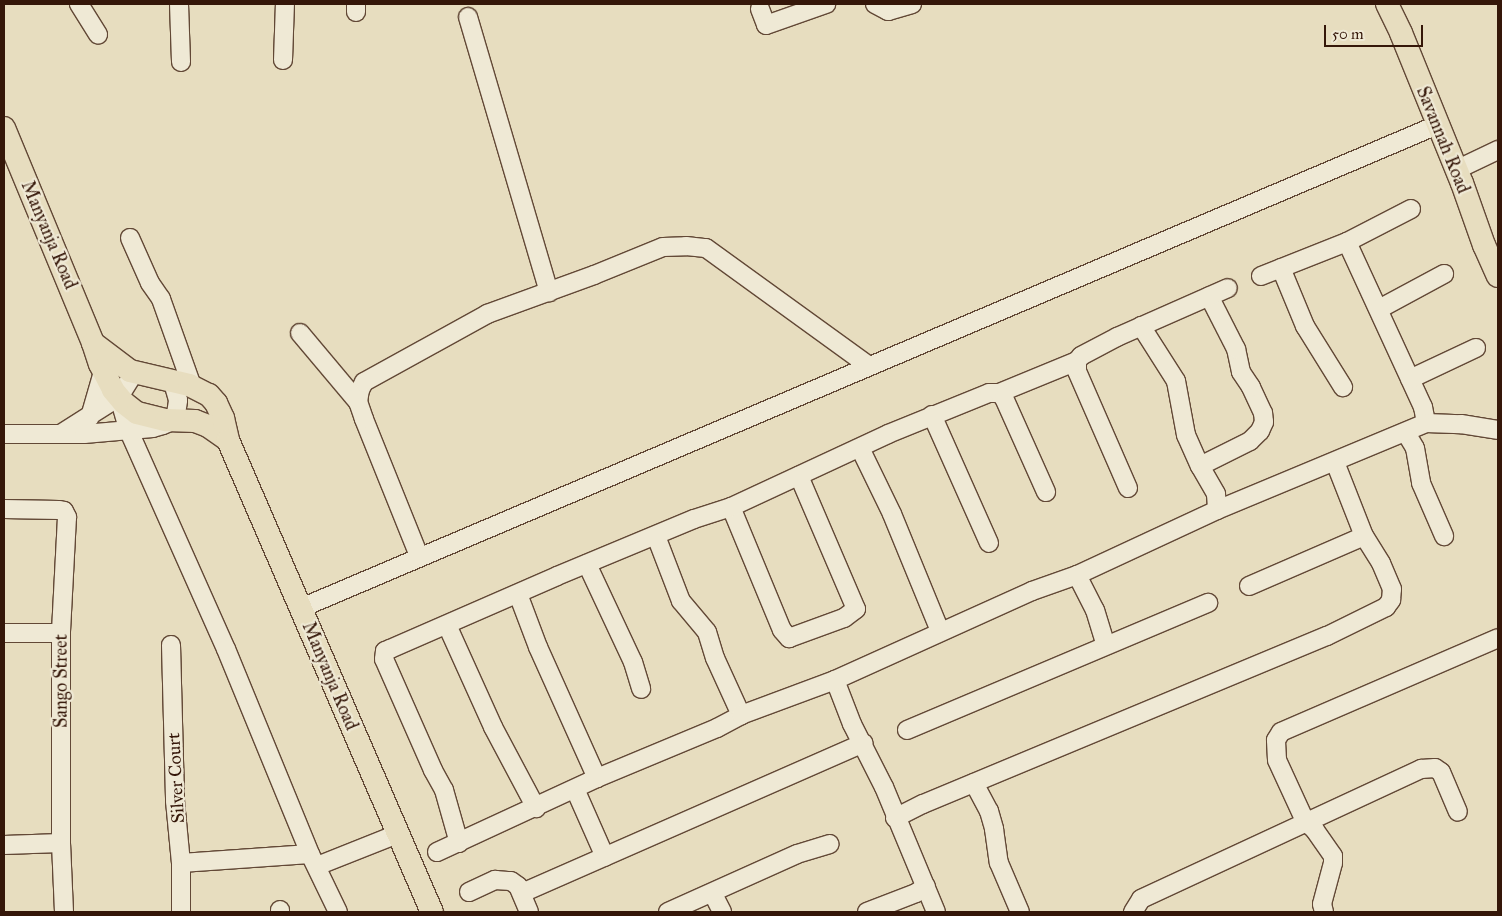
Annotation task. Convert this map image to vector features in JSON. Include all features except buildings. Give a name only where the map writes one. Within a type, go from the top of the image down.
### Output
[{"type":"main road","name":"Savannah Road","points":[[1387,4],[1401,33],[1498,276]]},
{"type":"main road","name":"Manyanja Road","points":[[4,128],[93,343],[103,372],[119,397],[130,408],[144,415],[203,423],[228,440]]},
{"type":"main road","name":"Manyanja Road","points":[[93,343],[121,366],[134,373],[182,384],[209,395],[216,403],[223,418],[228,440],[432,912]]},
{"type":"street","points":[[79,4],[98,35]]},
{"type":"street","points":[[179,4],[181,62]]},
{"type":"street","points":[[283,60],[285,4]]},
{"type":"street","points":[[760,9],[766,25],[826,4]]},
{"type":"street","points":[[875,4],[888,11],[912,4]]},
{"type":"street","points":[[468,16],[549,292]]},
{"type":"street","points":[[301,608],[419,556],[1437,125]]},
{"type":"street","points":[[1456,170],[1498,150]]},
{"type":"street","points":[[1262,276],[1347,242],[1411,209]]},
{"type":"street","points":[[4,434],[111,432],[153,428],[175,420],[182,384],[161,299],[150,283],[130,238]]},
{"type":"street","points":[[1347,242],[1423,407],[1426,423]]},
{"type":"street","points":[[358,402],[360,390],[364,382],[487,314],[663,247],[686,246],[706,248],[868,366]]},
{"type":"street","points":[[1281,268],[1305,326],[1343,387]]},
{"type":"street","points":[[1378,309],[1444,274]]},
{"type":"street","points":[[459,843],[444,790],[433,770],[384,659],[386,651],[694,519],[731,507],[932,415],[984,394],[1000,393],[1077,361],[1081,356],[1141,326],[1228,288]]},
{"type":"street","points":[[1200,466],[1250,441],[1260,431],[1264,422],[1263,413],[1251,387],[1241,372],[1236,349],[1209,296]]},
{"type":"street","points":[[1141,326],[1176,381],[1186,435],[1200,466],[1216,494],[1217,510]]},
{"type":"street","points":[[300,333],[358,402],[419,556]]},
{"type":"street","points":[[1410,379],[1476,348]]},
{"type":"street","points":[[1077,361],[1077,371],[1128,488]]},
{"type":"street","points":[[90,417],[103,372]]},
{"type":"street","points":[[62,433],[119,397],[134,373]]},
{"type":"street","points":[[1000,393],[1006,401],[1046,492]]},
{"type":"street","points":[[119,397],[128,429],[236,672],[314,860],[338,912]]},
{"type":"street","points":[[932,415],[989,543]]},
{"type":"street","points":[[437,852],[536,808],[597,778],[717,728],[741,715],[835,680],[1032,591],[1077,575],[1217,510],[1336,462],[1365,448],[1406,433],[1426,423],[1462,424],[1498,430]]},
{"type":"street","points":[[1406,433],[1415,448],[1421,483],[1444,536]]},
{"type":"street","points":[[860,448],[892,514],[940,631]]},
{"type":"street","points":[[895,818],[974,783],[1327,636],[1380,610],[1390,600],[1392,589],[1381,563],[1364,536],[1336,462]]},
{"type":"street","points":[[731,507],[782,630],[790,638],[844,618],[856,609],[799,476]]},
{"type":"street","name":"Sango Street","points":[[4,509],[59,510],[66,514],[61,633],[61,843],[64,912]]},
{"type":"street","points":[[656,536],[681,601],[707,632],[715,658],[741,715]]},
{"type":"street","points":[[1249,586],[1364,536]]},
{"type":"street","points":[[588,564],[633,662],[641,689]]},
{"type":"street","points":[[1077,575],[1095,610],[1106,645]]},
{"type":"street","points":[[518,594],[538,647],[597,778]]},
{"type":"street","points":[[907,730],[1208,603]]},
{"type":"street","points":[[447,625],[494,727],[536,808]]},
{"type":"street","points":[[4,633],[61,633]]},
{"type":"street","points":[[1324,912],[1322,904],[1333,863],[1333,856],[1315,830],[1306,821],[1277,760],[1276,740],[1281,732],[1498,638]]},
{"type":"street","name":"Silver Court","points":[[171,644],[175,801],[181,863],[181,912]]},
{"type":"street","points":[[835,680],[852,724],[884,787],[895,818],[936,912]]},
{"type":"street","points":[[522,894],[863,743]]},
{"type":"street","points":[[1133,912],[1141,899],[1306,821],[1422,769],[1429,768],[1441,772],[1458,812]]},
{"type":"street","points":[[974,783],[989,811],[994,829],[999,863],[1020,912]]},
{"type":"street","points":[[575,789],[606,857]]},
{"type":"street","points":[[181,863],[314,860],[398,834]]},
{"type":"street","points":[[4,845],[61,843]]},
{"type":"street","points":[[668,912],[713,894],[797,854],[830,844]]},
{"type":"street","points":[[468,892],[495,880],[504,879],[518,886],[529,912]]},
{"type":"street","points":[[867,912],[916,893],[926,886]]},
{"type":"street","points":[[713,894],[722,912]]}]
